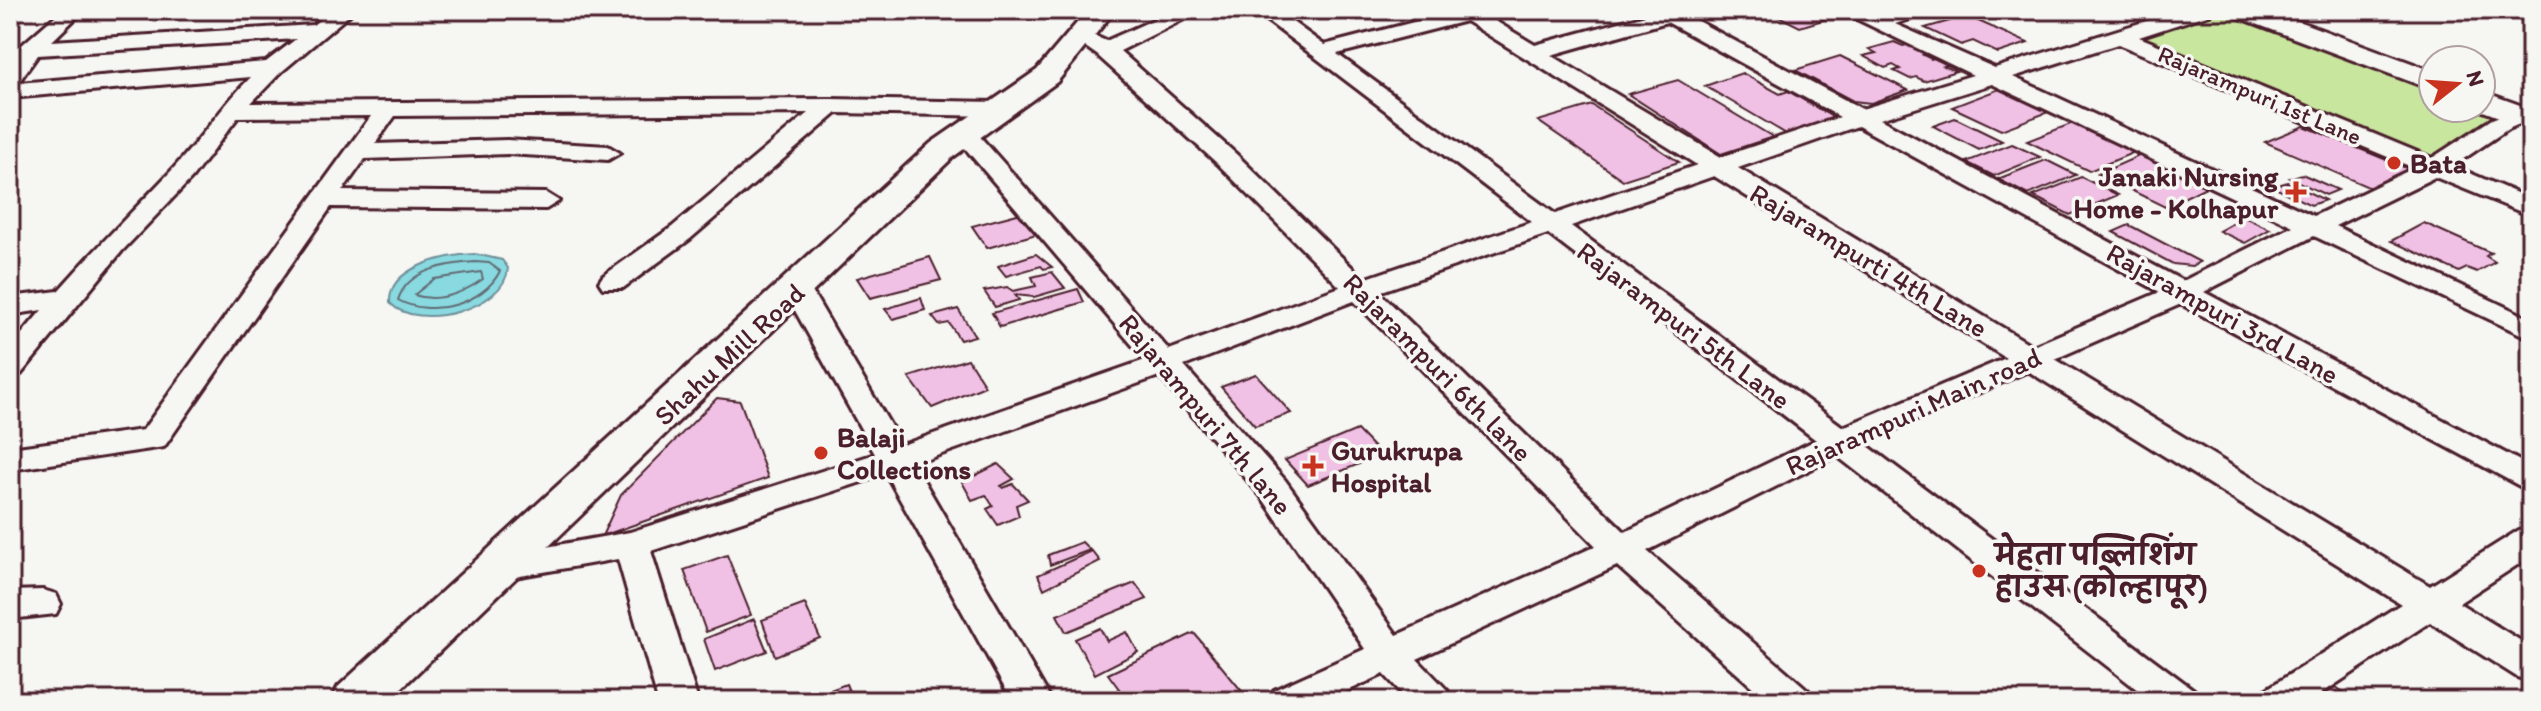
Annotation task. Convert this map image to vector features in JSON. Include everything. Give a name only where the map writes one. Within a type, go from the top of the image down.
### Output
[{"type":"main road","points":[[2244,10],[2417,72]]},
{"type":"main road","points":[[2259,10],[2417,72]]},
{"type":"main road","name":"Shahu Mill Road","points":[[356,701],[942,150],[967,136],[997,109],[1047,76],[1096,32]]},
{"type":"main road","points":[[2497,100],[2528,114]]},
{"type":"main road","points":[[2497,105],[2528,114]]},
{"type":"street","points":[[10,79],[31,49],[74,10]]},
{"type":"street","points":[[10,367],[112,245],[183,173],[231,110],[272,68],[345,10]]},
{"type":"street","points":[[1096,32],[1192,10]]},
{"type":"street","name":"Rajarampuri 5th Lane","points":[[1263,10],[1552,224],[2180,701]]},
{"type":"street","points":[[1388,10],[1414,29]]},
{"type":"street","points":[[1848,10],[2531,330]]},
{"type":"street","points":[[1875,23],[1919,10]]},
{"type":"street","points":[[503,566],[631,544],[893,460],[1166,363],[1265,322],[1859,118],[2203,10]]},
{"type":"street","points":[[1321,52],[1477,12]]},
{"type":"street","name":"Rajarampurti 4th Lane","points":[[1477,12],[1532,53],[2531,666]]},
{"type":"street","points":[[1532,53],[1672,12]]},
{"type":"street","name":"Rajarampuri 3rd Lane","points":[[1672,12],[1859,118],[2531,481]]},
{"type":"street","points":[[31,49],[316,31]]},
{"type":"street","name":"Rajarampuri 6th lane","points":[[1096,32],[1621,549],[1794,701]]},
{"type":"street","name":"Rajarampuri 1st Lane","points":[[2121,37],[2531,208]]},
{"type":"street","points":[[10,91],[272,68]]},
{"type":"street","points":[[231,110],[831,106],[997,109]]},
{"type":"street","points":[[613,282],[681,233],[831,106]]},
{"type":"street","points":[[10,459],[153,439],[387,110]]},
{"type":"street","name":"Rajarampuri Main road","points":[[1288,701],[1391,656],[1475,613],[1621,549],[1838,442],[2184,292],[2212,275],[2434,168],[2500,124],[2528,114]]},
{"type":"street","name":"Rajarampuri 7th lane","points":[[967,136],[1273,488],[1391,656],[1433,701]]},
{"type":"street","points":[[357,152],[507,147],[608,153]]},
{"type":"street","points":[[324,199],[546,201]]},
{"type":"street","points":[[797,289],[1032,701]]},
{"type":"street","points":[[10,306],[69,298]]},
{"type":"street","points":[[2279,701],[2434,605],[2531,539]]},
{"type":"street","points":[[631,544],[678,701]]},
{"type":"green space","points":[[2222,10],[2240,10],[2417,77],[2417,124],[2490,124],[2427,159],[2136,38]]},
{"type":"water","points":[[475,254],[502,260],[508,268],[503,282],[493,295],[477,305],[458,312],[420,316],[403,312],[390,303],[398,280],[421,265]]},
{"type":"building","points":[[1798,10],[1829,10],[1839,15],[1800,27],[1778,16]]},
{"type":"building","points":[[1967,16],[2028,43],[1998,53],[1973,41],[1961,45],[1925,28]]},
{"type":"building","points":[[1894,42],[1903,46],[1910,44],[1929,53],[1923,55],[1931,59],[1937,57],[1951,64],[1944,66],[1956,71],[1924,81],[1916,77],[1910,79],[1894,71],[1900,69],[1893,65],[1885,68],[1863,56],[1876,53],[1869,49]]},
{"type":"building","points":[[1840,56],[1908,90],[1871,103],[1853,101],[1795,70]]},
{"type":"building","points":[[1742,73],[1780,94],[1788,91],[1834,118],[1788,135],[1705,86]]},
{"type":"building","points":[[1678,80],[1773,137],[1721,154],[1628,94]]},
{"type":"building","points":[[2002,88],[2051,111],[2001,130],[1952,107]]},
{"type":"building","points":[[1592,105],[1679,162],[1623,180],[1538,121]]},
{"type":"building","points":[[1955,118],[2002,141],[1979,150],[1933,126]]},
{"type":"building","points":[[2073,123],[2135,152],[2089,171],[2027,141]]},
{"type":"building","points":[[2304,126],[2416,172],[2375,190],[2265,142]]},
{"type":"building","points":[[2012,144],[2040,157],[1994,176],[1966,162]]},
{"type":"building","points":[[2141,155],[2208,186],[2165,207],[2098,174]]},
{"type":"building","points":[[2046,160],[2076,175],[2028,195],[1998,179]]},
{"type":"building","points":[[2302,174],[2338,190],[2326,195],[2290,178]]},
{"type":"building","points":[[2081,177],[2118,195],[2070,215],[2033,196]]},
{"type":"building","points":[[2287,182],[2325,200],[2311,205],[2273,187]]},
{"type":"building","points":[[1025,212],[1040,233],[987,248],[972,226]]},
{"type":"building","points":[[2244,217],[2270,229],[2245,243],[2219,231]]},
{"type":"building","points":[[2424,223],[2491,253],[2486,256],[2495,262],[2477,272],[2467,268],[2459,272],[2391,241]]},
{"type":"building","points":[[2129,225],[2200,262],[2192,266],[2173,264],[2113,232]]},
{"type":"building","points":[[1036,254],[1052,267],[1044,269],[1041,266],[1006,276],[998,266]]},
{"type":"building","points":[[930,257],[941,280],[870,298],[857,278]]},
{"type":"building","points":[[1052,272],[1065,288],[1034,297],[1015,295],[1019,300],[995,307],[984,291],[1007,287],[1013,291],[1036,286],[1032,277]]},
{"type":"building","points":[[1078,289],[1084,302],[1000,327],[992,313]]},
{"type":"building","points":[[921,298],[925,310],[893,319],[885,309]]},
{"type":"building","points":[[958,309],[975,336],[960,340],[949,323],[939,325],[932,316]]},
{"type":"building","points":[[968,359],[985,386],[932,408],[909,377]]},
{"type":"building","points":[[1256,374],[1291,413],[1255,426],[1221,387]]},
{"type":"building","points":[[717,398],[740,401],[768,478],[602,536],[621,495]]},
{"type":"building","points":[[1357,430],[1381,455],[1308,485],[1285,460]]},
{"type":"building","points":[[998,464],[1014,479],[1001,486],[1013,484],[1028,500],[1016,505],[1019,516],[998,525],[987,509],[993,506],[986,495],[972,500],[962,482]]},
{"type":"building","points":[[1082,542],[1090,550],[1050,565],[1048,555]]},
{"type":"building","points":[[1092,551],[1100,561],[1044,589],[1038,575]]},
{"type":"building","points":[[727,555],[751,615],[706,632],[684,570]]},
{"type":"building","points":[[1135,583],[1147,599],[1066,632],[1057,615]]},
{"type":"building","points":[[805,604],[820,638],[775,656],[762,620]]},
{"type":"building","points":[[754,619],[767,651],[715,671],[704,639]]},
{"type":"building","points":[[1100,628],[1107,641],[1127,632],[1138,652],[1095,674],[1075,639]]},
{"type":"building","points":[[1194,633],[1250,701],[1128,701],[1108,674]]},
{"type":"building","points":[[846,684],[853,701],[802,701]]},
{"type":"building","points":[[2336,687],[2356,701],[2313,701]]},
{"type":"place","name":"Bata","points":[[2394,163]]},
{"type":"place","name":"Janaki Nursing Home - Kolhapur","points":[[2296,192]]},
{"type":"place","name":"Balaji Collections","points":[[821,453]]},
{"type":"place","name":"Gurukrupa Hospital","points":[[1313,466]]},
{"type":"place","name":"मेहता पब्लिशिंग हाउस (कोल्हापूर)","points":[[1979,571]]}]
